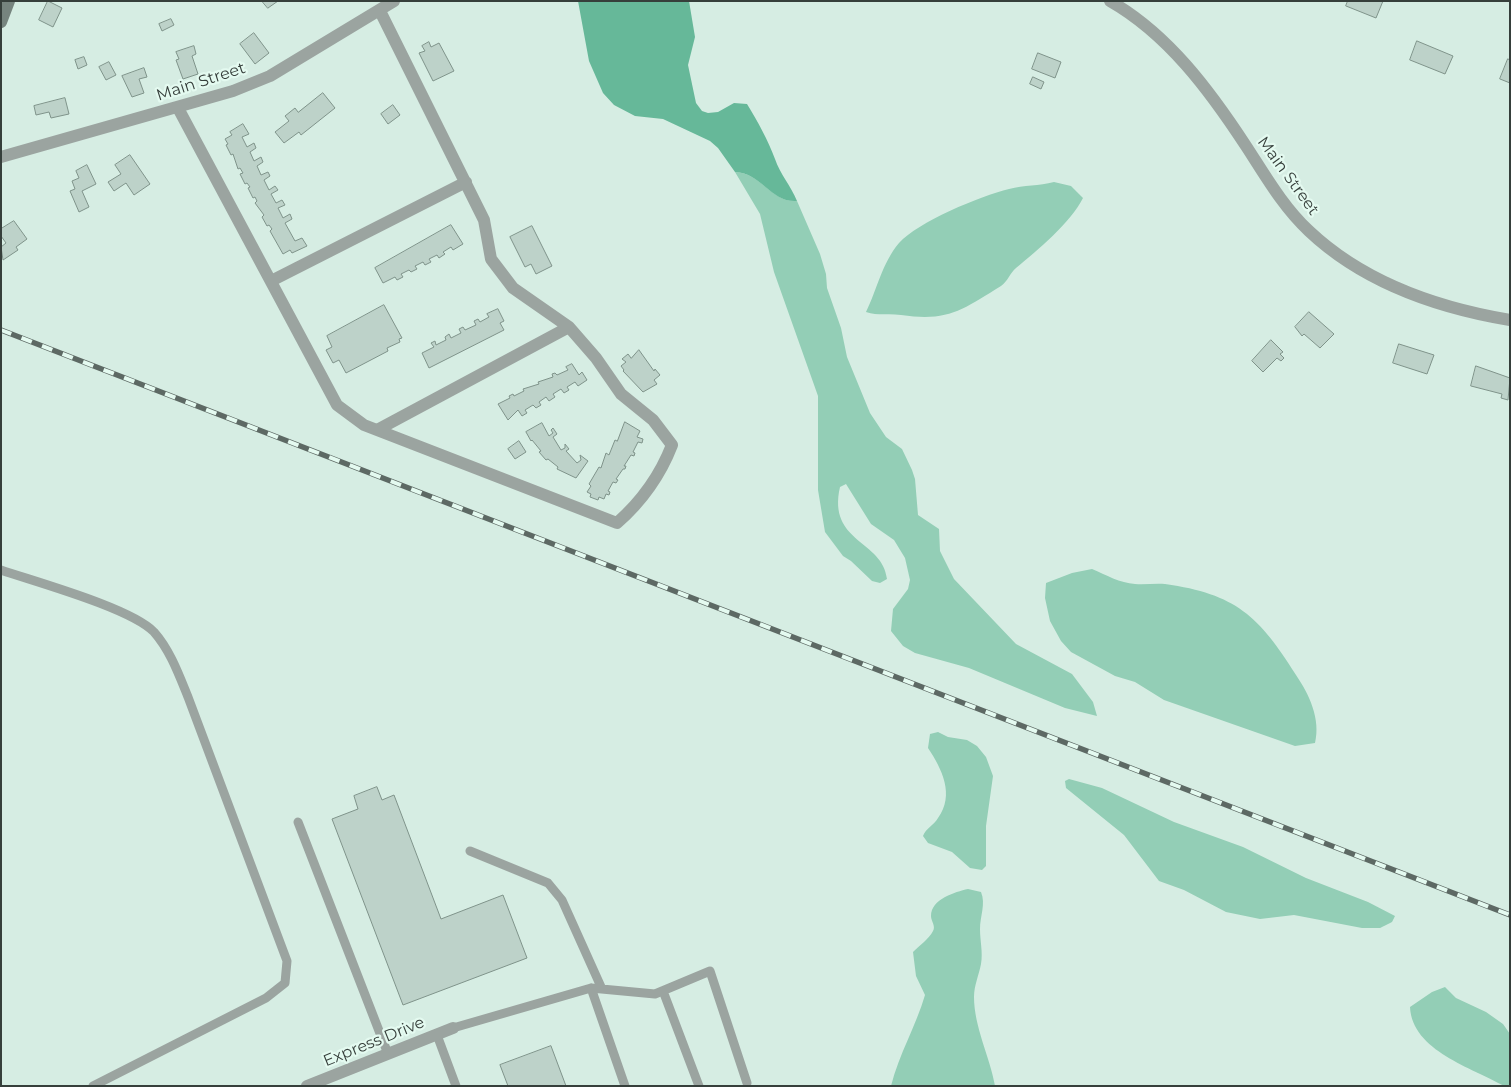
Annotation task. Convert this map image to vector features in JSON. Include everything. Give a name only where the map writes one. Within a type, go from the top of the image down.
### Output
[{"type":"main road","points":[[1,22],[9,1]]},
{"type":"street","name":"Main Street","points":[[1,157],[233,91],[270,76],[394,1]]},
{"type":"street","name":"Main Street","points":[[1110,1],[1164,42],[1196,76],[1229,120],[1268,181],[1308,231],[1328,247],[1362,270],[1428,302],[1510,320]]},
{"type":"street","points":[[178,108],[337,405],[364,425],[617,523],[638,504],[665,464],[672,445],[653,420],[620,394],[596,358],[569,327],[513,288],[491,259],[484,220],[380,11]]},
{"type":"street","points":[[271,281],[466,182]]},
{"type":"street","points":[[377,430],[569,327]]},
{"type":"street","name":"Express Drive","points":[[307,1086],[453,1028]]},
{"type":"lane","points":[[1,570],[123,613],[153,632],[172,659],[188,697],[288,961],[285,983],[266,998],[93,1086]]},
{"type":"lane","points":[[298,822],[388,1054]]},
{"type":"lane","points":[[470,851],[548,884],[562,900],[602,989]]},
{"type":"lane","points":[[453,1028],[591,988],[656,994],[710,971],[747,1083]]},
{"type":"lane","points":[[591,988],[625,1086]]},
{"type":"lane","points":[[663,991],[699,1086]]},
{"type":"lane","points":[[437,1034],[456,1086]]},
{"type":"shaded area","points":[[578,1],[689,1],[695,37],[688,65],[696,103],[702,111],[708,113],[718,112],[734,103],[747,104],[797,201],[780,197],[752,177],[735,172],[718,148],[710,141],[663,119],[635,116],[614,105],[603,93],[589,61]]},
{"type":"shaded area","points":[[735,172],[753,177],[781,197],[797,201],[820,254],[826,274],[827,288],[841,328],[847,357],[870,413],[886,437],[902,449],[915,479],[918,515],[939,529],[940,551],[954,579],[1016,644],[1072,674],[1093,702],[1097,716],[1065,708],[969,668],[915,653],[903,646],[891,631],[893,609],[908,589],[910,580],[905,558],[894,540],[871,524],[846,484],[840,487],[838,505],[841,520],[848,530],[876,556],[883,566],[887,579],[880,583],[872,581],[843,556],[825,532],[818,490],[818,396],[774,272],[760,214]]},
{"type":"shaded area","points":[[1054,182],[1071,186],[1083,198],[1062,226],[1014,270],[1001,286],[965,308],[943,315],[917,317],[866,312],[888,259],[899,243],[908,235],[950,211],[982,197],[1015,188]]},
{"type":"shaded area","points":[[1092,569],[1129,583],[1165,584],[1189,588],[1210,594],[1243,611],[1270,637],[1301,682],[1313,707],[1316,725],[1315,743],[1295,746],[1164,700],[1135,682],[1115,676],[1071,652],[1061,641],[1050,621],[1045,598],[1046,583],[1072,573]]},
{"type":"shaded area","points":[[938,732],[948,737],[967,740],[977,746],[986,757],[993,776],[986,826],[986,866],[982,870],[970,868],[952,852],[928,843],[923,836],[938,818],[946,800],[945,782],[942,773],[928,748],[930,734]]},
{"type":"shaded area","points":[[1069,779],[1102,788],[1174,822],[1243,847],[1306,878],[1368,902],[1395,916],[1392,922],[1380,928],[1362,928],[1294,915],[1260,919],[1226,912],[1184,890],[1159,881],[1124,835],[1066,788],[1065,781]]},
{"type":"shaded area","points":[[968,889],[981,892],[982,897],[983,906],[980,929],[982,960],[974,997],[979,1031],[995,1086],[891,1086],[925,995],[916,976],[913,952],[933,931],[934,927],[931,916],[935,905],[945,897]]},
{"type":"shaded area","points":[[1445,987],[1456,998],[1486,1012],[1503,1024],[1510,1034],[1510,1086],[1504,1086],[1461,1065],[1432,1047],[1421,1035],[1413,1022],[1410,1007],[1432,992]]},
{"type":"building","points":[[48,1],[62,8],[53,27],[39,20]]},
{"type":"building","points":[[262,1],[278,1],[268,8]]},
{"type":"building","points":[[1348,1],[1383,1],[1376,18],[1346,6]]},
{"type":"building","points":[[171,19],[174,25],[162,31],[159,24]]},
{"type":"building","points":[[254,33],[269,53],[255,64],[240,44]]},
{"type":"building","points":[[1417,41],[1453,56],[1445,74],[1410,60]]},
{"type":"building","points":[[429,42],[431,47],[439,43],[454,71],[433,81],[419,53],[425,51],[422,46]]},
{"type":"building","points":[[194,46],[196,54],[192,56],[198,74],[183,79],[176,60],[179,59],[176,52]]},
{"type":"building","points":[[1038,53],[1061,62],[1055,78],[1032,69]]},
{"type":"building","points":[[84,57],[87,65],[78,69],[75,60]]},
{"type":"building","points":[[1508,59],[1510,60],[1510,83],[1500,79]]},
{"type":"building","points":[[109,62],[116,75],[106,80],[99,67]]},
{"type":"building","points":[[144,68],[147,77],[139,79],[144,93],[132,97],[122,76]]},
{"type":"building","points":[[1033,77],[1044,82],[1041,89],[1030,84]]},
{"type":"building","points":[[323,93],[335,108],[301,135],[299,132],[284,143],[275,132],[289,121],[285,116],[295,108],[298,112]]},
{"type":"building","points":[[65,98],[69,114],[51,118],[49,112],[36,115],[34,106]]},
{"type":"building","points":[[393,105],[400,115],[388,124],[381,114]]},
{"type":"building","points":[[243,124],[249,134],[242,137],[247,147],[254,143],[256,148],[250,152],[254,161],[261,157],[263,162],[257,166],[261,175],[268,172],[270,176],[264,180],[269,190],[275,186],[278,190],[271,194],[276,203],[282,200],[285,205],[278,208],[283,218],[290,214],[292,219],[285,223],[295,241],[302,238],[307,246],[292,253],[290,250],[283,254],[270,231],[272,229],[269,225],[267,226],[262,217],[264,215],[255,203],[257,201],[255,197],[253,198],[248,188],[250,187],[247,183],[245,184],[240,174],[243,173],[240,168],[238,169],[233,154],[231,155],[226,145],[228,144],[225,139],[232,135],[230,132]]},
{"type":"building","points":[[130,155],[150,184],[134,195],[126,183],[114,191],[108,182],[121,174],[115,165]]},
{"type":"building","points":[[87,165],[96,184],[82,191],[89,207],[79,212],[70,191],[75,189],[72,181],[79,178],[76,171]]},
{"type":"building","points":[[14,221],[27,239],[16,247],[18,250],[3,260],[1,247],[6,243],[1,236],[1,229]]},
{"type":"building","points":[[451,225],[463,244],[453,250],[451,247],[443,252],[445,254],[439,258],[437,255],[429,259],[431,262],[425,265],[423,262],[415,266],[417,269],[401,274],[403,277],[397,280],[395,277],[383,283],[375,268]]},
{"type":"building","points":[[532,226],[552,266],[536,274],[531,264],[525,267],[510,237]]},
{"type":"building","points":[[384,305],[402,338],[399,339],[400,342],[387,348],[388,351],[346,373],[339,360],[333,363],[326,350],[332,347],[327,336]]},
{"type":"building","points":[[498,309],[504,321],[500,323],[504,330],[429,368],[422,353],[434,347],[431,343],[435,341],[436,345],[446,340],[445,337],[449,334],[451,338],[461,333],[459,329],[463,327],[465,330],[476,325],[474,321],[478,319],[480,322],[489,317],[487,314]]},
{"type":"building","points":[[1309,312],[1334,334],[1320,348],[1304,334],[1302,336],[1295,327]]},
{"type":"building","points":[[1271,340],[1283,352],[1280,354],[1284,358],[1281,361],[1277,358],[1263,372],[1252,361]]},
{"type":"building","points":[[1399,344],[1434,355],[1427,374],[1393,363]]},
{"type":"building","points":[[639,350],[654,371],[655,369],[660,375],[654,380],[657,384],[643,392],[623,371],[621,366],[626,362],[622,359],[628,354],[631,358]]},
{"type":"building","points":[[572,364],[579,375],[582,372],[587,380],[578,386],[575,382],[567,387],[569,390],[564,393],[561,389],[553,394],[555,397],[549,401],[546,397],[539,402],[541,405],[536,408],[533,405],[525,410],[527,413],[522,416],[518,410],[508,420],[498,404],[510,398],[509,396],[513,394],[514,396],[524,391],[523,389],[553,377],[552,374],[555,373],[557,375],[568,370],[566,367]]},
{"type":"building","points":[[1476,366],[1510,378],[1508,400],[1501,398],[1502,394],[1471,386]]},
{"type":"building","points":[[625,422],[640,431],[637,437],[643,439],[642,443],[638,442],[633,452],[635,453],[634,456],[631,455],[624,466],[626,466],[625,469],[616,479],[618,480],[616,483],[613,482],[608,491],[610,492],[609,495],[606,494],[604,499],[599,497],[598,500],[590,497],[591,494],[587,492],[591,486],[589,484],[599,467],[601,468],[606,453],[609,455]]},
{"type":"building","points":[[542,423],[549,436],[553,433],[551,430],[553,428],[557,434],[553,437],[561,450],[565,448],[565,444],[569,449],[566,451],[577,463],[581,460],[580,455],[588,461],[576,478],[557,469],[558,467],[548,459],[546,460],[539,452],[541,451],[531,441],[526,432]]},
{"type":"building","points":[[519,441],[526,452],[515,459],[508,449]]},
{"type":"building","points":[[377,787],[382,800],[394,795],[441,919],[503,895],[527,958],[403,1005],[332,819],[358,809],[354,796]]},
{"type":"building","points":[[551,1046],[566,1086],[508,1086],[500,1065]]},
{"type":"railway","points":[[1,330],[1510,915]]}]
